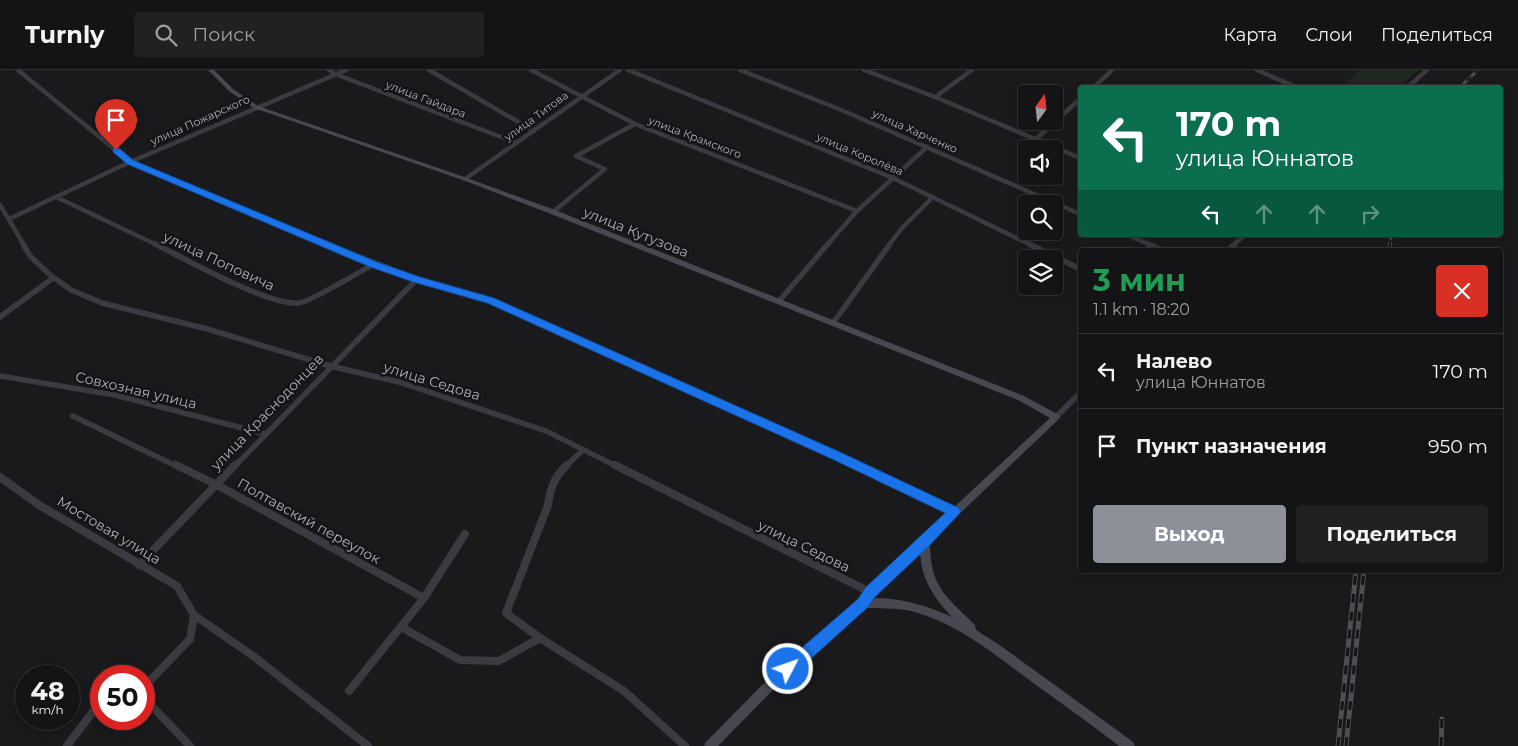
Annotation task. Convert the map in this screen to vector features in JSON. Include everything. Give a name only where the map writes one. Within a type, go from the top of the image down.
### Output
[{"type":"main road","name":"улица Кутузова","points":[[211,70],[231,90],[256,107],[465,179],[553,212],[1021,398],[1056,417]]},
{"type":"main road","points":[[710,746],[764,690],[862,603],[870,592],[1056,417]]},
{"type":"main road","points":[[925,542],[928,574],[932,584],[949,606],[976,634]]},
{"type":"main road","points":[[862,603],[883,601],[908,606],[938,615],[976,634],[1129,746]]},
{"type":"street","points":[[18,70],[130,162],[374,264],[417,279],[490,300],[836,456],[955,512]]},
{"type":"street","name":"улица Гайдара","points":[[329,70],[335,74],[517,143]]},
{"type":"street","name":"улица Пожарского","points":[[9,218],[130,162],[346,70]]},
{"type":"street","points":[[429,70],[534,131]]},
{"type":"street","name":"улица Крамского","points":[[531,70],[634,124],[857,211]]},
{"type":"street","name":"улица Титова","points":[[465,179],[620,70]]},
{"type":"street","name":"улица Королёва","points":[[628,70],[893,178],[1078,268]]},
{"type":"street","name":"улица Харченко","points":[[740,70],[839,109],[1078,213]]},
{"type":"street","points":[[864,70],[935,97],[1078,157]]},
{"type":"street","points":[[935,97],[972,70]]},
{"type":"street","points":[[1257,70],[1291,85]]},
{"type":"street","points":[[1410,85],[1427,70]]},
{"type":"street","points":[[1096,85],[1111,71]]},
{"type":"street","points":[[1036,139],[1078,101]]},
{"type":"street","points":[[553,212],[605,169],[576,156],[634,124]]},
{"type":"street","points":[[778,302],[857,211],[927,148]]},
{"type":"street","name":"улица Поповича","points":[[56,197],[259,294],[280,302],[301,303],[374,264]]},
{"type":"street","points":[[833,323],[902,228],[933,197]]},
{"type":"street","name":"улица Седова","points":[[0,206],[9,218],[30,256],[53,278],[71,290],[102,303],[207,329],[330,366],[399,382],[537,428],[870,592]]},
{"type":"street","points":[[1132,237],[1157,248]]},
{"type":"street","points":[[1230,248],[1242,237]]},
{"type":"street","points":[[0,317],[53,278]]},
{"type":"street","name":"улица Краснодонцев","points":[[139,565],[330,366],[417,279]]},
{"type":"street","name":"Совхозная улица","points":[[0,376],[115,395],[265,434]]},
{"type":"street","points":[[1056,417],[1078,395]]},
{"type":"street","name":"Полтавский переулок","points":[[73,416],[217,484],[424,598]]},
{"type":"street","points":[[583,450],[554,477],[549,489],[548,505],[506,614],[540,638],[624,691],[685,746]]},
{"type":"street","name":"Мостовая улица","points":[[0,477],[39,504],[177,586],[194,615],[253,656],[368,746]]},
{"type":"street","points":[[349,691],[424,598],[465,534]]},
{"type":"street","points":[[155,676],[190,639],[194,615]]},
{"type":"street","points":[[401,627],[460,660],[499,661],[540,638]]},
{"type":"street","points":[[155,709],[190,746]]},
{"type":"street","points":[[67,746],[90,716]]},
{"type":"shaded area","points":[[1359,70],[1419,70],[1400,85],[1344,85]]},
{"type":"railway","points":[[1462,85],[1478,70]]},
{"type":"railway","points":[[1390,245],[1391,237]]},
{"type":"railway","points":[[1389,248],[1390,244]]},
{"type":"railway","points":[[1338,746],[1356,573]]},
{"type":"railway","points":[[1346,746],[1364,573]]},
{"type":"railway","points":[[1441,746],[1442,719]]},
{"type":"route","points":[[116,150],[130,162],[374,264],[417,279],[490,300],[836,456],[955,512],[870,592],[862,603],[788,669]]}]
